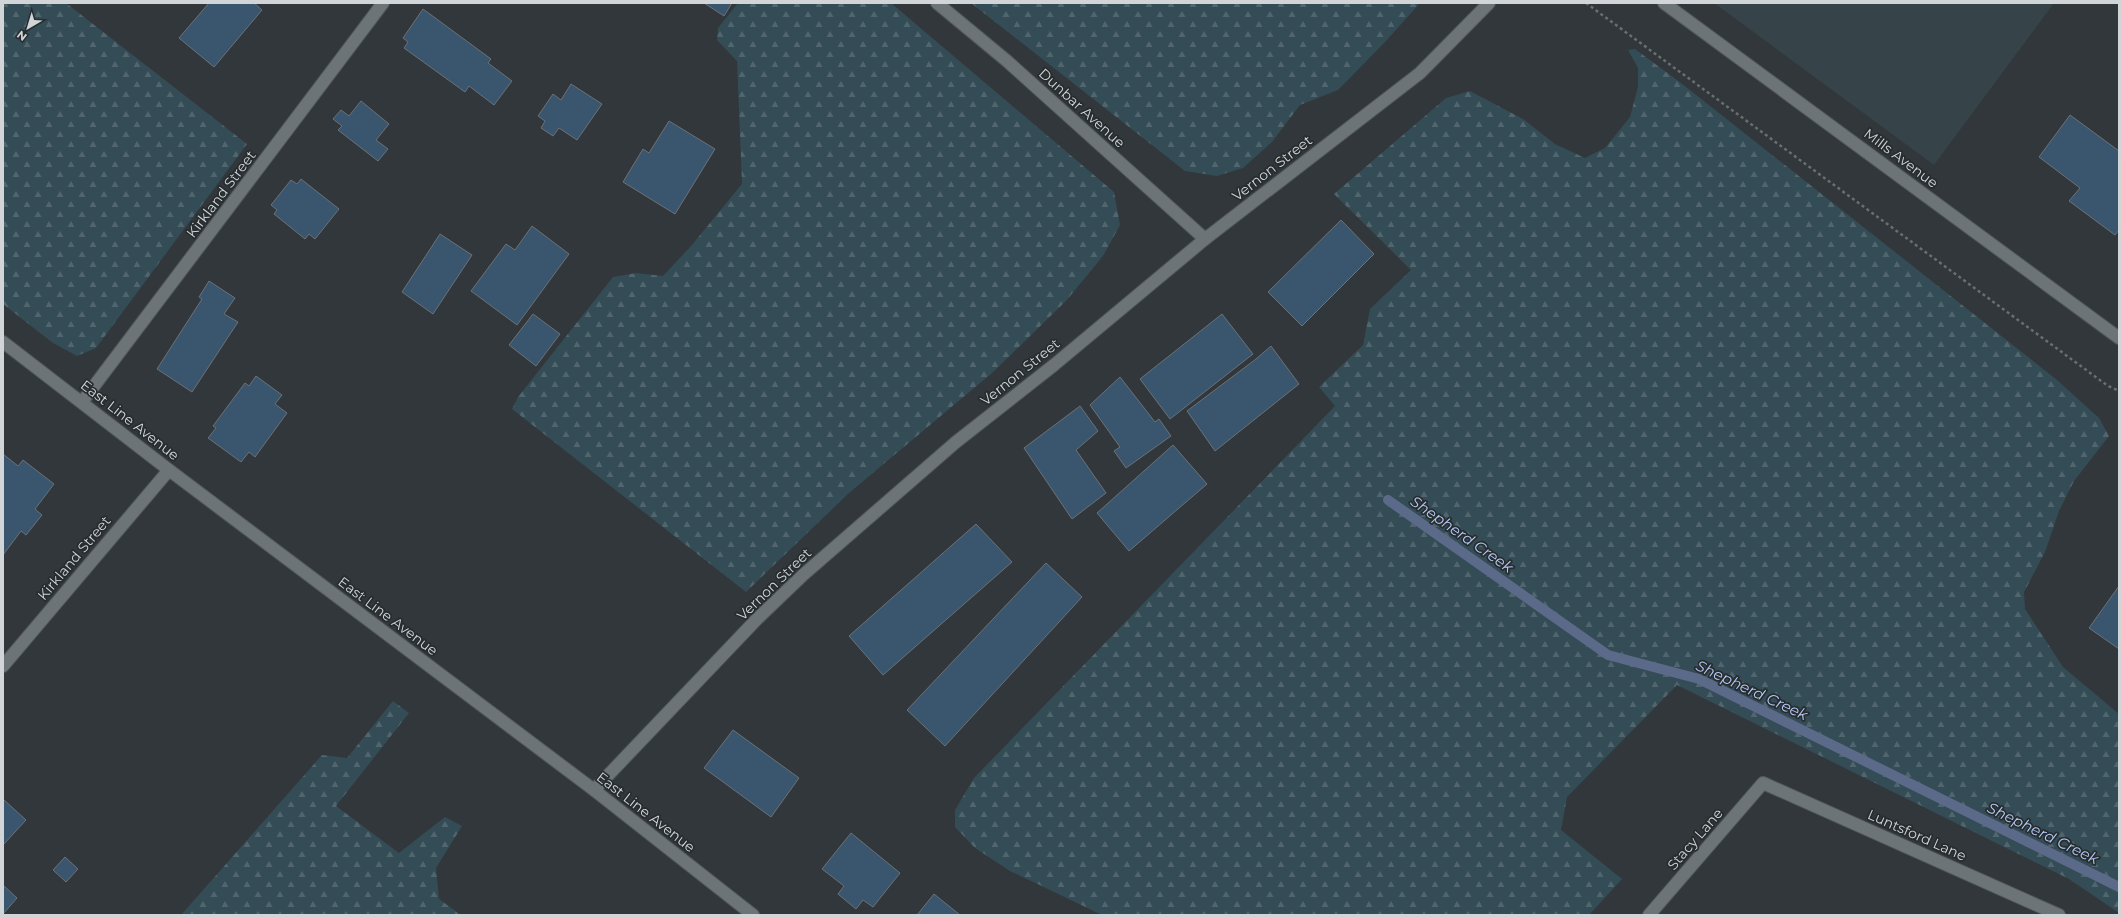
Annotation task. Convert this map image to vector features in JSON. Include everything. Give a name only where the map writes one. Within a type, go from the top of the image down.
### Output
[{"type":"street","name":"Kirkland Street","points":[[82,402],[383,3]]},
{"type":"street","name":"Dunbar Avenue","points":[[937,3],[1008,61],[1205,239]]},
{"type":"street","name":"Vernon Street","points":[[594,790],[758,619],[804,575],[956,442],[1054,365],[1205,239],[1420,73],[1489,3]]},
{"type":"street","name":"Mills Avenue","points":[[1664,3],[2094,318],[2119,338]]},
{"type":"street","points":[[2094,318],[2119,333]]},
{"type":"street","name":"East Line Avenue","points":[[3,342],[169,470],[594,790],[753,915]]},
{"type":"street","name":"Kirkland Street","points":[[3,666],[169,470]]},
{"type":"street","name":"Stacy Lane","points":[[1649,915],[1763,783]]},
{"type":"street","name":"Luntsford Lane","points":[[1763,783],[2058,915]]},
{"type":"path","points":[[1586,3],[2108,386],[2119,391]]},
{"type":"shaded area","points":[[1714,3],[2054,3],[1934,165]]},
{"type":"green space","points":[[3,3],[66,3],[247,144],[96,348],[77,356],[53,343],[3,304]]},
{"type":"green space","points":[[738,3],[891,3],[1114,192],[1120,225],[1103,256],[1066,301],[992,373],[849,493],[746,592],[512,409],[518,397],[613,277],[636,273],[663,276],[691,246],[742,184],[737,61],[717,40],[718,28]]},
{"type":"green space","points":[[971,3],[1420,3],[1385,42],[1338,90],[1300,105],[1272,142],[1243,168],[1217,176],[1185,171]]},
{"type":"green space","points":[[1635,49],[1681,83],[2057,380],[2099,418],[2109,436],[2074,481],[2059,511],[2045,552],[2024,592],[2025,609],[2063,667],[2119,714],[2119,913],[2069,879],[1677,685],[1567,797],[1561,830],[1622,879],[1589,915],[1102,915],[1010,871],[975,848],[955,827],[955,810],[974,778],[1335,406],[1319,387],[1363,345],[1370,309],[1411,270],[1334,194],[1446,98],[1470,91],[1523,119],[1555,144],[1585,158],[1605,148],[1630,117],[1638,87],[1638,68],[1628,50]]},
{"type":"green space","points":[[393,701],[409,713],[336,806],[399,853],[445,817],[462,826],[436,868],[439,899],[461,915],[181,915],[322,755],[347,758]]},
{"type":"building","points":[[209,3],[254,3],[262,10],[214,67],[179,38]]},
{"type":"building","points":[[704,3],[732,3],[724,16]]},
{"type":"building","points":[[423,9],[491,59],[488,63],[512,81],[494,105],[469,86],[465,92],[404,48],[408,42],[403,38]]},
{"type":"building","points":[[571,84],[602,104],[577,140],[559,128],[553,136],[541,128],[545,121],[538,116],[553,94],[561,100]]},
{"type":"building","points":[[361,101],[389,124],[376,140],[388,149],[378,161],[338,130],[342,126],[333,119],[341,110],[349,116]]},
{"type":"building","points":[[2070,115],[2119,151],[2119,230],[2115,235],[2069,201],[2080,188],[2039,157]]},
{"type":"building","points":[[669,121],[715,149],[675,214],[623,182],[643,149],[649,153]]},
{"type":"building","points":[[301,179],[339,209],[315,239],[309,234],[305,239],[274,214],[277,210],[271,205],[291,180],[297,184]]},
{"type":"building","points":[[1341,220],[1374,254],[1302,326],[1268,292]]},
{"type":"building","points":[[532,226],[569,254],[517,325],[471,291],[506,244],[515,250]]},
{"type":"building","points":[[440,234],[472,255],[433,314],[402,292]]},
{"type":"building","points":[[209,281],[235,298],[224,314],[238,322],[192,392],[157,369],[202,299],[199,297]]},
{"type":"building","points":[[533,314],[560,334],[536,366],[509,345]]},
{"type":"building","points":[[1222,314],[1253,354],[1170,419],[1140,379]]},
{"type":"building","points":[[1271,346],[1299,384],[1215,451],[1187,411]]},
{"type":"building","points":[[256,376],[282,395],[275,404],[287,413],[255,457],[249,452],[241,462],[208,438],[216,428],[213,426],[245,383],[249,386]]},
{"type":"building","points":[[1120,377],[1155,422],[1159,419],[1171,436],[1126,468],[1114,451],[1120,447],[1090,405]]},
{"type":"building","points":[[1080,406],[1098,431],[1076,450],[1106,493],[1072,519],[1024,448]]},
{"type":"building","points":[[1173,445],[1207,484],[1129,551],[1097,513]]},
{"type":"building","points":[[3,454],[18,466],[23,460],[54,484],[35,509],[42,515],[26,535],[21,531],[3,555]]},
{"type":"building","points":[[976,524],[1012,562],[883,675],[849,636]]},
{"type":"building","points":[[1046,563],[1082,597],[945,746],[907,710]]},
{"type":"building","points":[[2119,586],[2119,649],[2089,628]]},
{"type":"building","points":[[733,730],[799,778],[771,817],[704,768]]},
{"type":"building","points":[[3,799],[26,820],[3,845]]},
{"type":"building","points":[[851,833],[900,873],[873,907],[863,900],[856,909],[838,894],[844,886],[822,869]]},
{"type":"building","points":[[65,857],[78,869],[66,882],[53,870]]},
{"type":"building","points":[[3,885],[17,898],[3,914]]},
{"type":"building","points":[[934,894],[960,915],[917,915]]},
{"type":"waterway","name":"Shepherd Creek","points":[[1388,500],[1608,655],[1699,679],[2119,887]]}]
